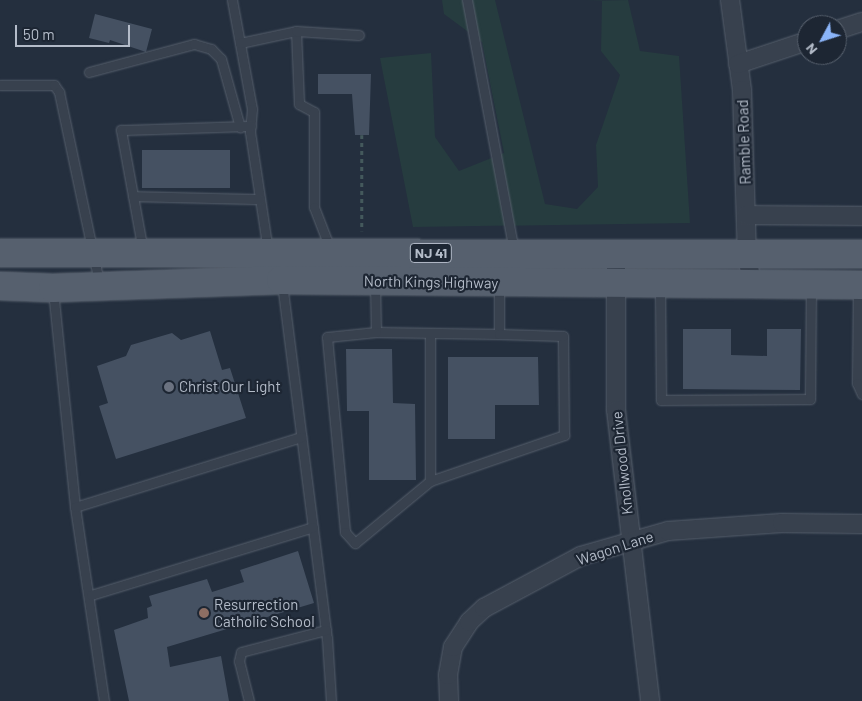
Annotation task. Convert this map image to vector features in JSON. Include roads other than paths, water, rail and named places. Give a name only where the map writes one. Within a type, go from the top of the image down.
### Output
[{"type":"main road","name":"North Kings Highway","points":[[0,253],[862,254]]},
{"type":"main road","name":"North Kings Highway","points":[[0,286],[53,288],[281,280],[860,285]]},
{"type":"street","name":"Ramble Road","points":[[730,0],[738,64],[747,254],[752,284]]},
{"type":"street","points":[[847,27],[862,22]]},
{"type":"street","points":[[738,64],[797,43]]},
{"type":"street","points":[[746,215],[862,216]]},
{"type":"street","name":"Knollwood Drive","points":[[616,254],[616,410],[650,701]]},
{"type":"street","name":"Wagon Lane","points":[[449,701],[448,675],[452,647],[469,622],[484,608],[581,556],[668,531],[782,523],[862,524]]},
{"type":"lane","points":[[232,0],[252,109],[251,126],[268,253]]},
{"type":"lane","points":[[467,0],[514,253]]},
{"type":"lane","points":[[240,43],[296,31],[359,36]]},
{"type":"lane","points":[[296,31],[299,104],[314,112],[314,207],[332,253]]},
{"type":"lane","points":[[89,72],[194,44],[211,48],[221,59],[240,127]]},
{"type":"lane","points":[[0,85],[54,85],[60,92],[95,253],[100,285]]},
{"type":"lane","points":[[143,253],[121,130],[251,126]]},
{"type":"lane","points":[[133,196],[260,199]]},
{"type":"lane","points":[[281,280],[326,630],[331,701]]},
{"type":"lane","points":[[375,281],[376,332]]},
{"type":"lane","points":[[499,282],[499,334]]},
{"type":"lane","points":[[660,284],[661,400],[810,399],[811,285]]},
{"type":"lane","points":[[860,285],[857,382],[862,394]]},
{"type":"lane","points":[[53,288],[75,507],[91,595],[104,701]]},
{"type":"lane","points":[[376,332],[564,336],[564,435],[430,480],[355,543],[345,532],[327,337],[376,332]]},
{"type":"lane","points":[[430,333],[430,480]]},
{"type":"lane","points":[[75,507],[301,437]]},
{"type":"lane","points":[[91,595],[313,527]]},
{"type":"lane","points":[[249,701],[241,652],[326,630]]},
{"type":"place","name":"Christ Our Light","points":[[169,387]]},
{"type":"place","name":"Resurrection Catholic School","points":[[204,613]]}]
